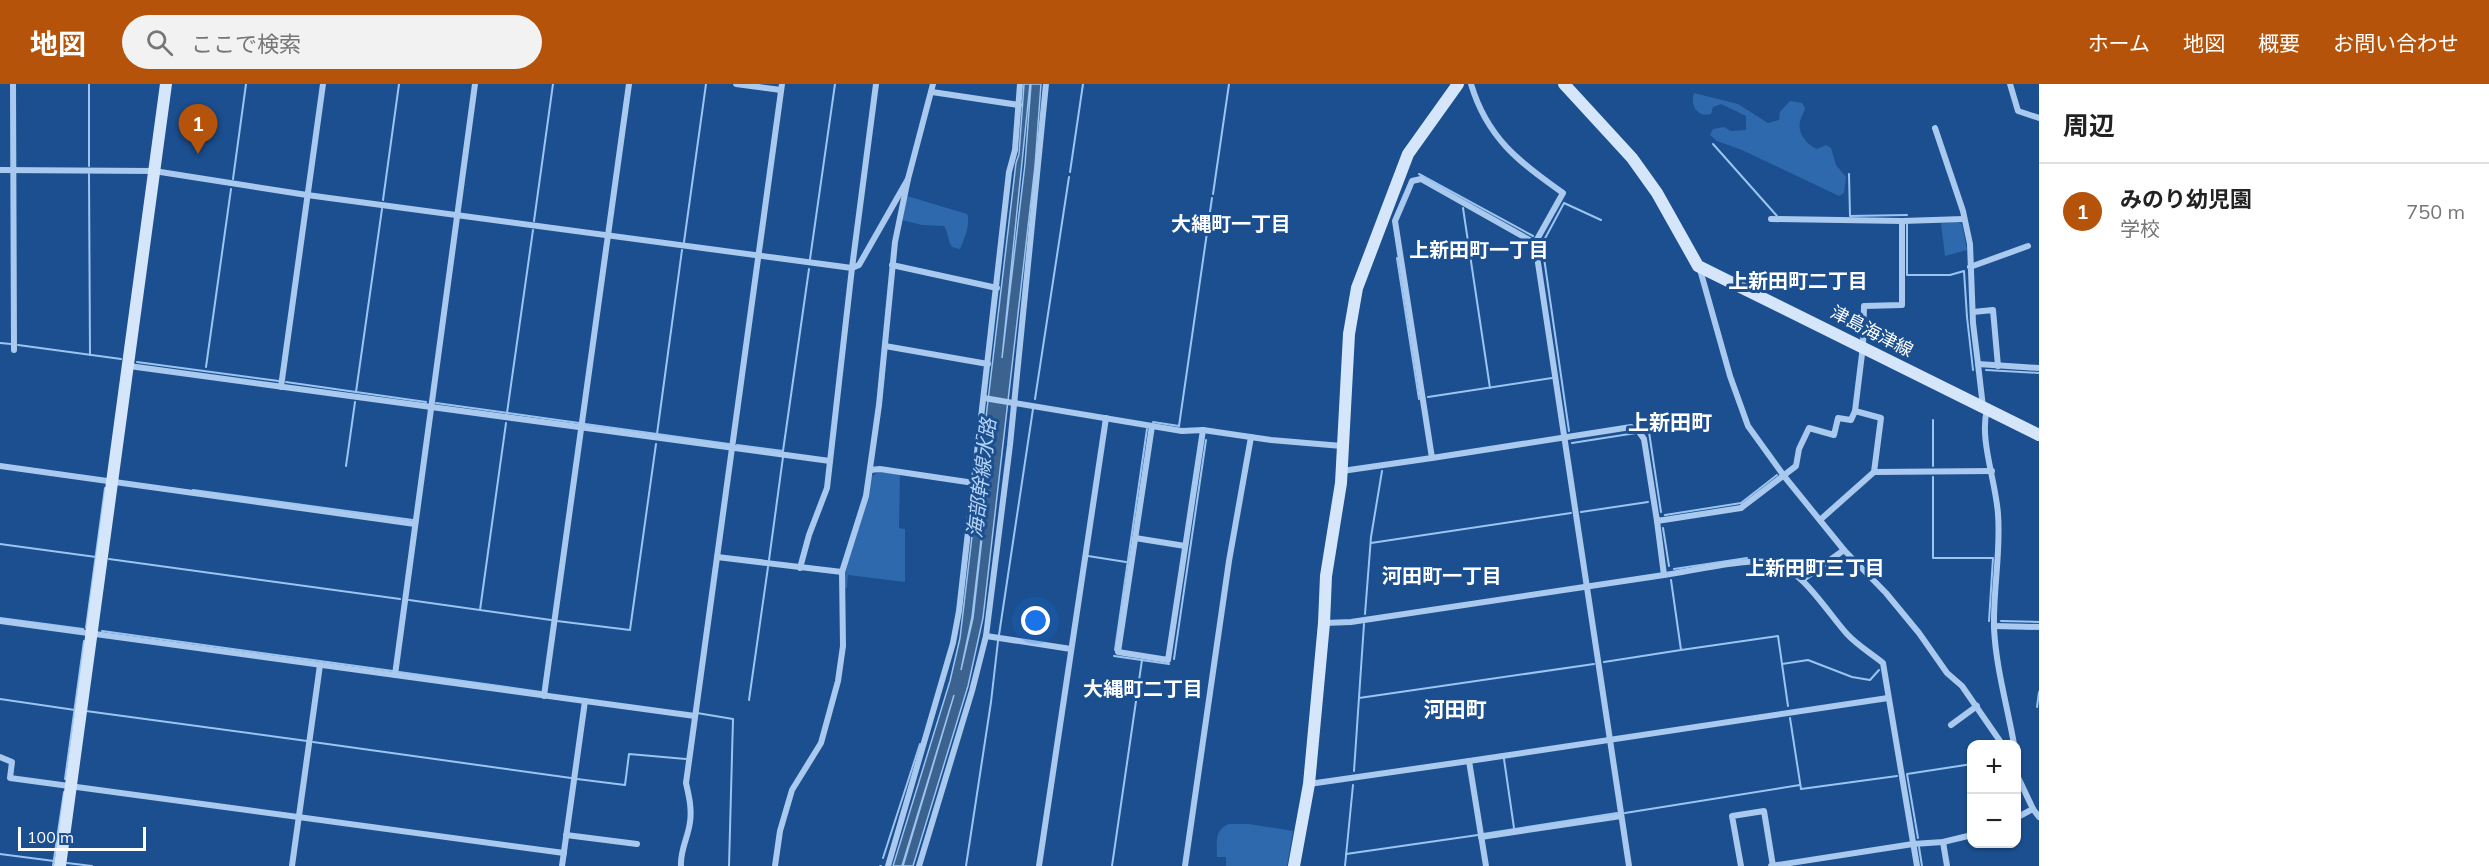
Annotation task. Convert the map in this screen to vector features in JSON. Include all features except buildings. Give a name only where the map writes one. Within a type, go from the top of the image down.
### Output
[{"type":"street","points":[[13,84],[14,350]]},
{"type":"street","points":[[60,866],[166,84]]},
{"type":"street","points":[[281,387],[323,84]]},
{"type":"street","points":[[395,675],[475,84]]},
{"type":"street","points":[[544,696],[629,84]]},
{"type":"street","points":[[681,866],[691,808],[686,783],[782,87],[736,84]]},
{"type":"street","points":[[800,568],[809,535],[827,488],[876,84]]},
{"type":"street","points":[[775,866],[780,831],[792,790],[821,743],[838,681],[843,646],[842,572],[866,496],[885,346],[892,265],[908,179],[933,84]]},
{"type":"street","points":[[888,866],[953,643],[959,611],[1009,172],[1015,150],[1020,84]]},
{"type":"street","points":[[919,866],[972,691],[986,636],[1014,402],[1046,84]]},
{"type":"street","points":[[1294,866],[1309,784],[1324,623],[1326,576],[1341,471],[1349,334],[1357,288],[1408,154],[1458,84]]},
{"type":"street","points":[[1471,84],[1478,109],[1502,143],[1529,170],[1563,193],[1535,243],[1629,866]]},
{"type":"street","points":[[1564,84],[1632,159],[1657,193],[1698,266],[1730,376],[1748,426],[1784,476],[1844,550],[1886,593],[1919,633],[1947,673],[1977,706],[1999,740]]},
{"type":"street","points":[[2010,84],[2018,111],[2039,118]]},
{"type":"street","points":[[932,92],[1019,105]]},
{"type":"street","points":[[1935,128],[1970,244],[1972,312],[1985,409],[1985,435],[1998,516],[1994,626],[1996,658],[2013,740]]},
{"type":"street","points":[[0,170],[154,171],[458,216],[852,268],[859,265],[908,179]]},
{"type":"street","points":[[1432,458],[1395,221],[1412,181],[1421,179],[1535,243]]},
{"type":"street","points":[[1771,219],[1902,221],[1964,219]]},
{"type":"street","points":[[1657,521],[1741,508],[1796,466],[1799,449],[1809,428],[1834,435],[1838,418],[1851,420],[1855,411],[1863,346],[1864,306],[1902,305],[1902,221]]},
{"type":"street","points":[[1970,267],[2028,246]]},
{"type":"street","points":[[892,265],[997,288]]},
{"type":"street","name":"津島海津線","points":[[1698,266],[2039,435]]},
{"type":"street","points":[[1972,312],[1993,310],[1998,366]]},
{"type":"street","points":[[885,346],[988,363]]},
{"type":"street","points":[[1978,364],[2039,368]]},
{"type":"street","points":[[129,366],[830,461]]},
{"type":"street","points":[[984,398],[1182,431],[1203,430],[1343,446]]},
{"type":"street","points":[[1820,520],[1874,472],[1881,418],[1855,411]]},
{"type":"street","points":[[1039,866],[1106,418]]},
{"type":"street","points":[[1152,426],[1118,652],[1168,660],[1203,430]]},
{"type":"street","points":[[1341,471],[1631,427],[1642,433],[1664,575]]},
{"type":"street","points":[[1185,866],[1229,561],[1251,437]]},
{"type":"street","points":[[0,466],[415,524]]},
{"type":"street","points":[[870,470],[880,469],[974,483]]},
{"type":"street","points":[[1874,472],[1992,471]]},
{"type":"street","points":[[1135,538],[1185,546]]},
{"type":"street","points":[[1802,580],[1844,550]]},
{"type":"street","points":[[717,556],[842,572]]},
{"type":"street","points":[[1324,623],[1351,622],[1764,562],[1786,568],[1802,580],[1849,636],[1883,663],[1917,866]]},
{"type":"street","points":[[0,621],[695,716]]},
{"type":"street","points":[[1994,626],[2039,627]]},
{"type":"street","points":[[986,636],[1071,650]]},
{"type":"street","points":[[292,866],[320,665]]},
{"type":"street","points":[[1309,784],[1888,698]]},
{"type":"street","points":[[562,866],[585,701]]},
{"type":"street","points":[[1950,725],[1977,706]]},
{"type":"street","points":[[0,757],[12,762],[10,778],[564,853]]},
{"type":"street","points":[[1469,761],[1485,866]]},
{"type":"street","points":[[2021,783],[2039,817]]},
{"type":"street","points":[[2021,815],[2033,809]]},
{"type":"street","points":[[1741,866],[1732,816],[1764,811],[1772,866],[1967,837]]},
{"type":"street","points":[[1481,837],[1621,816]]},
{"type":"street","points":[[566,835],[637,844]]},
{"type":"street","points":[[1943,842],[1947,866]]},
{"type":"shaded area","points":[[1694,93],[1738,104],[1768,123],[1779,120],[1780,112],[1790,101],[1802,103],[1805,108],[1799,126],[1801,134],[1806,142],[1817,149],[1826,145],[1831,148],[1836,165],[1846,177],[1844,193],[1839,196],[1742,150],[1717,141],[1710,135],[1713,129],[1724,127],[1731,131],[1746,130],[1746,116],[1721,104],[1713,107],[1711,114],[1702,114],[1694,106]]},
{"type":"shaded area","points":[[907,196],[967,214],[968,227],[960,249],[952,247],[944,226],[922,225],[902,220]]},
{"type":"shaded area","points":[[1941,223],[1962,224],[1967,250],[1945,256]]},
{"type":"shaded area","points":[[878,472],[900,474],[899,528],[905,529],[905,582],[848,575],[847,587],[844,590],[844,573],[871,477]]},
{"type":"shaded area","points":[[1229,824],[1249,824],[1293,831],[1287,866],[1226,866],[1226,857],[1217,857],[1217,842],[1221,830]]},
{"type":"water","name":"海部幹線水路","points":[[1024,84],[1030,84],[1002,358],[1025,164],[1031,84],[1041,84],[1035,166],[983,618],[968,686],[913,866],[903,866],[954,695],[902,866],[893,866],[950,681],[960,638],[1016,163],[1019,154]],"holes":[[[994,430],[973,618],[961,670],[972,617]]]},
{"type":"waterway","points":[[89,84],[89,166]]},
{"type":"waterway","points":[[233,179],[246,84]]},
{"type":"waterway","points":[[383,200],[399,84]]},
{"type":"waterway","points":[[534,221],[553,84]]},
{"type":"waterway","points":[[684,242],[706,84]]},
{"type":"waterway","points":[[810,259],[835,84]]},
{"type":"waterway","points":[[1070,172],[1083,84]]},
{"type":"waterway","points":[[1213,194],[1229,84]]},
{"type":"waterway","points":[[1713,144],[1777,216]]},
{"type":"waterway","points":[[89,174],[90,355]]},
{"type":"waterway","points":[[1419,174],[1533,236]]},
{"type":"waterway","points":[[1849,174],[1850,216],[1907,215]]},
{"type":"waterway","points":[[1035,399],[1069,177]]},
{"type":"waterway","points":[[206,367],[231,189]]},
{"type":"waterway","points":[[1153,422],[1179,426],[1212,198]]},
{"type":"waterway","points":[[1569,431],[1542,244],[1564,203],[1601,220]]},
{"type":"waterway","points":[[1463,208],[1490,388]]},
{"type":"waterway","points":[[356,392],[382,209]]},
{"type":"waterway","points":[[1907,224],[1907,275],[1950,275],[1964,271],[1973,370]]},
{"type":"waterway","points":[[507,413],[533,230]]},
{"type":"waterway","points":[[657,434],[682,250]]},
{"type":"waterway","points":[[1397,258],[1419,399]]},
{"type":"waterway","points":[[737,445],[783,451],[809,269]]},
{"type":"waterway","points":[[0,343],[11,344]]},
{"type":"waterway","points":[[18,345],[121,359]]},
{"type":"waterway","points":[[137,362],[279,381]]},
{"type":"waterway","points":[[1986,370],[2039,373]]},
{"type":"waterway","points":[[1428,397],[1552,378]]},
{"type":"waterway","points":[[286,382],[426,402]]},
{"type":"waterway","points":[[346,466],[355,402]]},
{"type":"waterway","points":[[436,403],[579,423]]},
{"type":"waterway","points":[[999,635],[1033,409]]},
{"type":"waterway","points":[[1933,420],[1933,466]]},
{"type":"waterway","points":[[480,610],[506,423]]},
{"type":"waterway","points":[[585,424],[729,444]]},
{"type":"waterway","points":[[1115,650],[1147,429]]},
{"type":"waterway","points":[[1649,432],[1661,512]]},
{"type":"waterway","points":[[1572,443],[1636,433]]},
{"type":"waterway","points":[[1174,659],[1206,440]]},
{"type":"waterway","points":[[557,621],[630,630],[656,444]]},
{"type":"waterway","points":[[769,560],[783,457]]},
{"type":"waterway","points":[[1365,614],[1371,537],[1382,471]]},
{"type":"waterway","points":[[1665,515],[1741,503],[1777,475]]},
{"type":"waterway","points":[[1933,477],[1933,558],[1993,558],[1989,621]]},
{"type":"waterway","points":[[86,628],[105,488]]},
{"type":"waterway","points":[[193,490],[413,520]]},
{"type":"waterway","points":[[1581,512],[1648,502]]},
{"type":"waterway","points":[[1371,543],[1571,513]]},
{"type":"waterway","points":[[1663,528],[1669,566]]},
{"type":"waterway","points":[[0,544],[96,557]]},
{"type":"waterway","points":[[1088,556],[1126,562]]},
{"type":"waterway","points":[[1674,569],[1747,558]]},
{"type":"waterway","points":[[109,559],[400,599]]},
{"type":"waterway","points":[[749,700],[768,567]]},
{"type":"waterway","points":[[1671,580],[1681,650],[1778,636],[1788,706]]},
{"type":"waterway","points":[[409,600],[551,620]]},
{"type":"waterway","points":[[0,618],[83,629]]},
{"type":"waterway","points":[[2001,621],[2039,622]]},
{"type":"waterway","points":[[1354,771],[1364,624]]},
{"type":"waterway","points":[[102,631],[393,671]]},
{"type":"waterway","points":[[65,779],[84,641]]},
{"type":"waterway","points":[[966,866],[998,641]]},
{"type":"waterway","points":[[1604,662],[1681,650]]},
{"type":"waterway","points":[[1114,656],[1169,664]]},
{"type":"waterway","points":[[1112,866],[1142,660]]},
{"type":"waterway","points":[[1782,664],[1808,660],[1852,677],[1870,680],[1879,670]]},
{"type":"waterway","points":[[1359,698],[1594,664]]},
{"type":"waterway","points":[[399,672],[541,692]]},
{"type":"waterway","points":[[2037,707],[2039,692]]},
{"type":"waterway","points":[[0,699],[75,710]]},
{"type":"waterway","points":[[86,711],[307,741]]},
{"type":"waterway","points":[[697,713],[733,719],[729,866]]},
{"type":"waterway","points":[[1790,718],[1801,789],[1897,776]]},
{"type":"waterway","points":[[313,742],[571,778]]},
{"type":"waterway","points":[[883,858],[920,744]]},
{"type":"waterway","points":[[577,779],[625,785],[629,754],[686,759]]},
{"type":"waterway","points":[[1504,759],[1514,828]]},
{"type":"waterway","points":[[1918,838],[1907,774],[1967,765]]},
{"type":"waterway","points":[[1345,866],[1353,785]]},
{"type":"waterway","points":[[1625,813],[1800,785]]},
{"type":"waterway","points":[[53,866],[64,792]]},
{"type":"waterway","points":[[1483,834],[1617,813]]},
{"type":"waterway","points":[[1346,854],[1478,835]]},
{"type":"waterway","points":[[1919,847],[1922,866]]},
{"type":"waterway","points":[[0,854],[54,861]]},
{"type":"waterway","points":[[67,863],[92,866]]},
{"type":"place","name":"みのり幼児園","points":[[198,154]]},
{"type":"district","name":"大縄町一丁目","points":[[1231,223]]},
{"type":"district","name":"上新田町一丁目","points":[[1479,249]]},
{"type":"district","name":"上新田町二丁目","points":[[1798,280]]},
{"type":"district","name":"上新田町","points":[[1670,422]]},
{"type":"district","name":"上新田町三丁目","points":[[1815,567]]},
{"type":"district","name":"河田町一丁目","points":[[1442,575]]},
{"type":"district","name":"大縄町二丁目","points":[[1143,688]]},
{"type":"district","name":"河田町","points":[[1455,709]]}]
